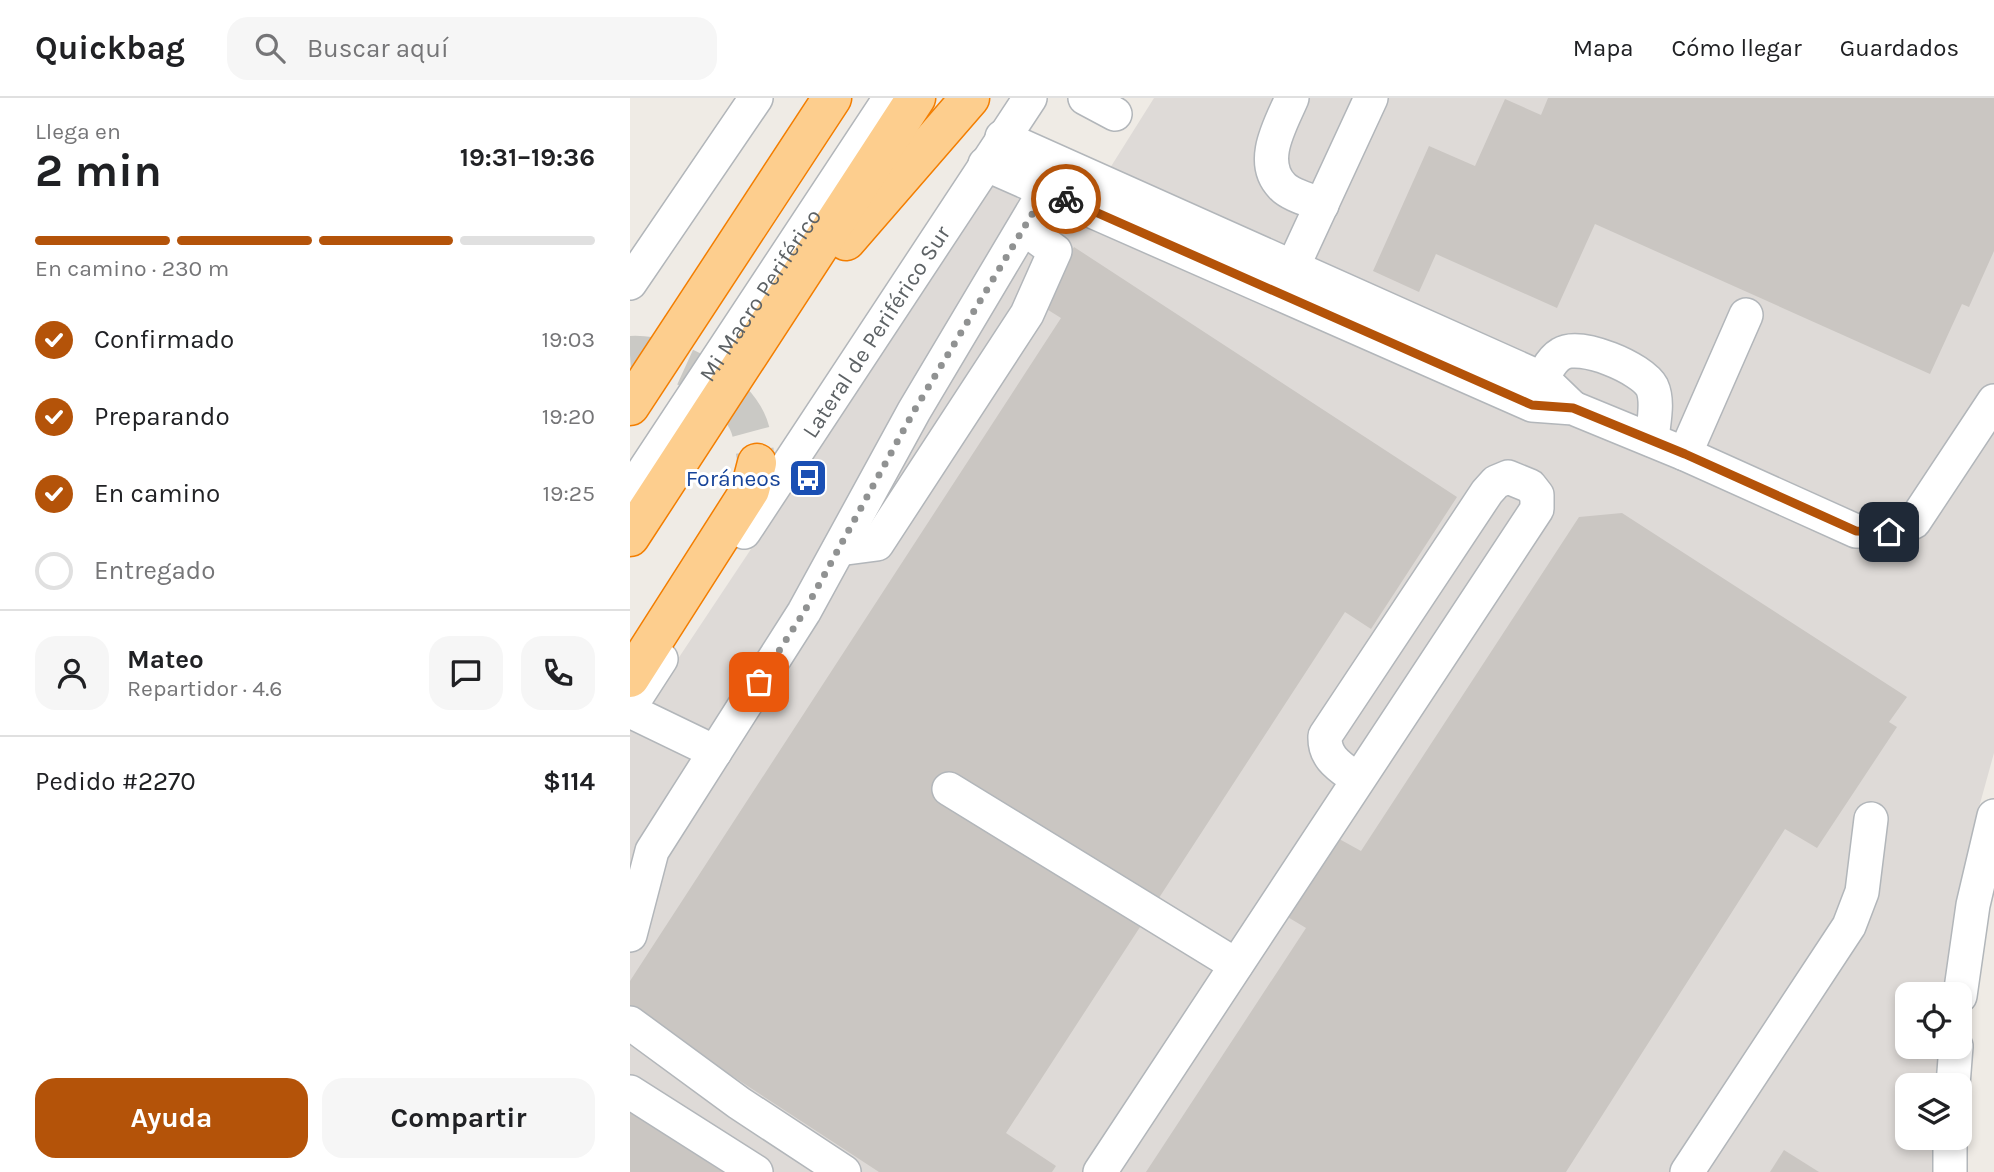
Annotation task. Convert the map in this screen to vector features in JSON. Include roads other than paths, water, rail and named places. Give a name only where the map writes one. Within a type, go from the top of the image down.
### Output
[{"type":"highway","points":[[805,139],[822,98]]},
{"type":"highway","points":[[630,406],[832,98]]},
{"type":"highway","points":[[630,537],[916,98]]},
{"type":"highway","points":[[744,359],[970,98]]},
{"type":"highway","points":[[630,678],[750,490],[757,463]]},
{"type":"street","points":[[630,283],[756,98]]},
{"type":"street","name":"Mi Macro Periférico","points":[[630,459],[864,98]]},
{"type":"street","name":"Mi Macro Periférico","points":[[630,492],[891,98]]},
{"type":"street","name":"Lateral de Periférico Sur","points":[[630,709],[1030,98]]},
{"type":"street","points":[[1085,98],[1115,114]]},
{"type":"street","points":[[1292,98],[1274,142],[1271,167],[1283,187],[1322,205]]},
{"type":"street","points":[[1287,279],[1371,98]]},
{"type":"street","points":[[993,151],[1856,531],[1889,532],[1914,522],[1994,401]]},
{"type":"street","points":[[630,935],[652,850],[804,612],[914,411],[1053,177]]},
{"type":"street","points":[[839,549],[877,544],[1027,314],[1055,251],[1024,229]]},
{"type":"street","points":[[1685,454],[1746,315]]},
{"type":"street","points":[[1538,392],[1561,353],[1576,349],[1591,351],[1636,372],[1651,386],[1656,402],[1652,440]]},
{"type":"street","points":[[1100,1172],[1537,509],[1537,495],[1530,486],[1508,477],[1496,482],[1487,492],[1325,736],[1324,749],[1331,760],[1358,780]]},
{"type":"street","points":[[630,709],[715,752]]},
{"type":"street","points":[[949,789],[1236,965]]},
{"type":"street","points":[[1962,982],[1973,905],[1994,816]]},
{"type":"street","points":[[1687,1172],[1849,926],[1862,892],[1871,819]]},
{"type":"street","points":[[632,1029],[844,1172]]},
{"type":"street","points":[[630,1092],[755,1172]]},
{"type":"street","points":[[1950,1150],[1950,1172]]},
{"type":"tunnel","points":[[630,355],[663,359],[713,383],[738,407],[747,421],[757,463]]},
{"type":"place","name":"Foráneos","points":[[808,478]]}]
